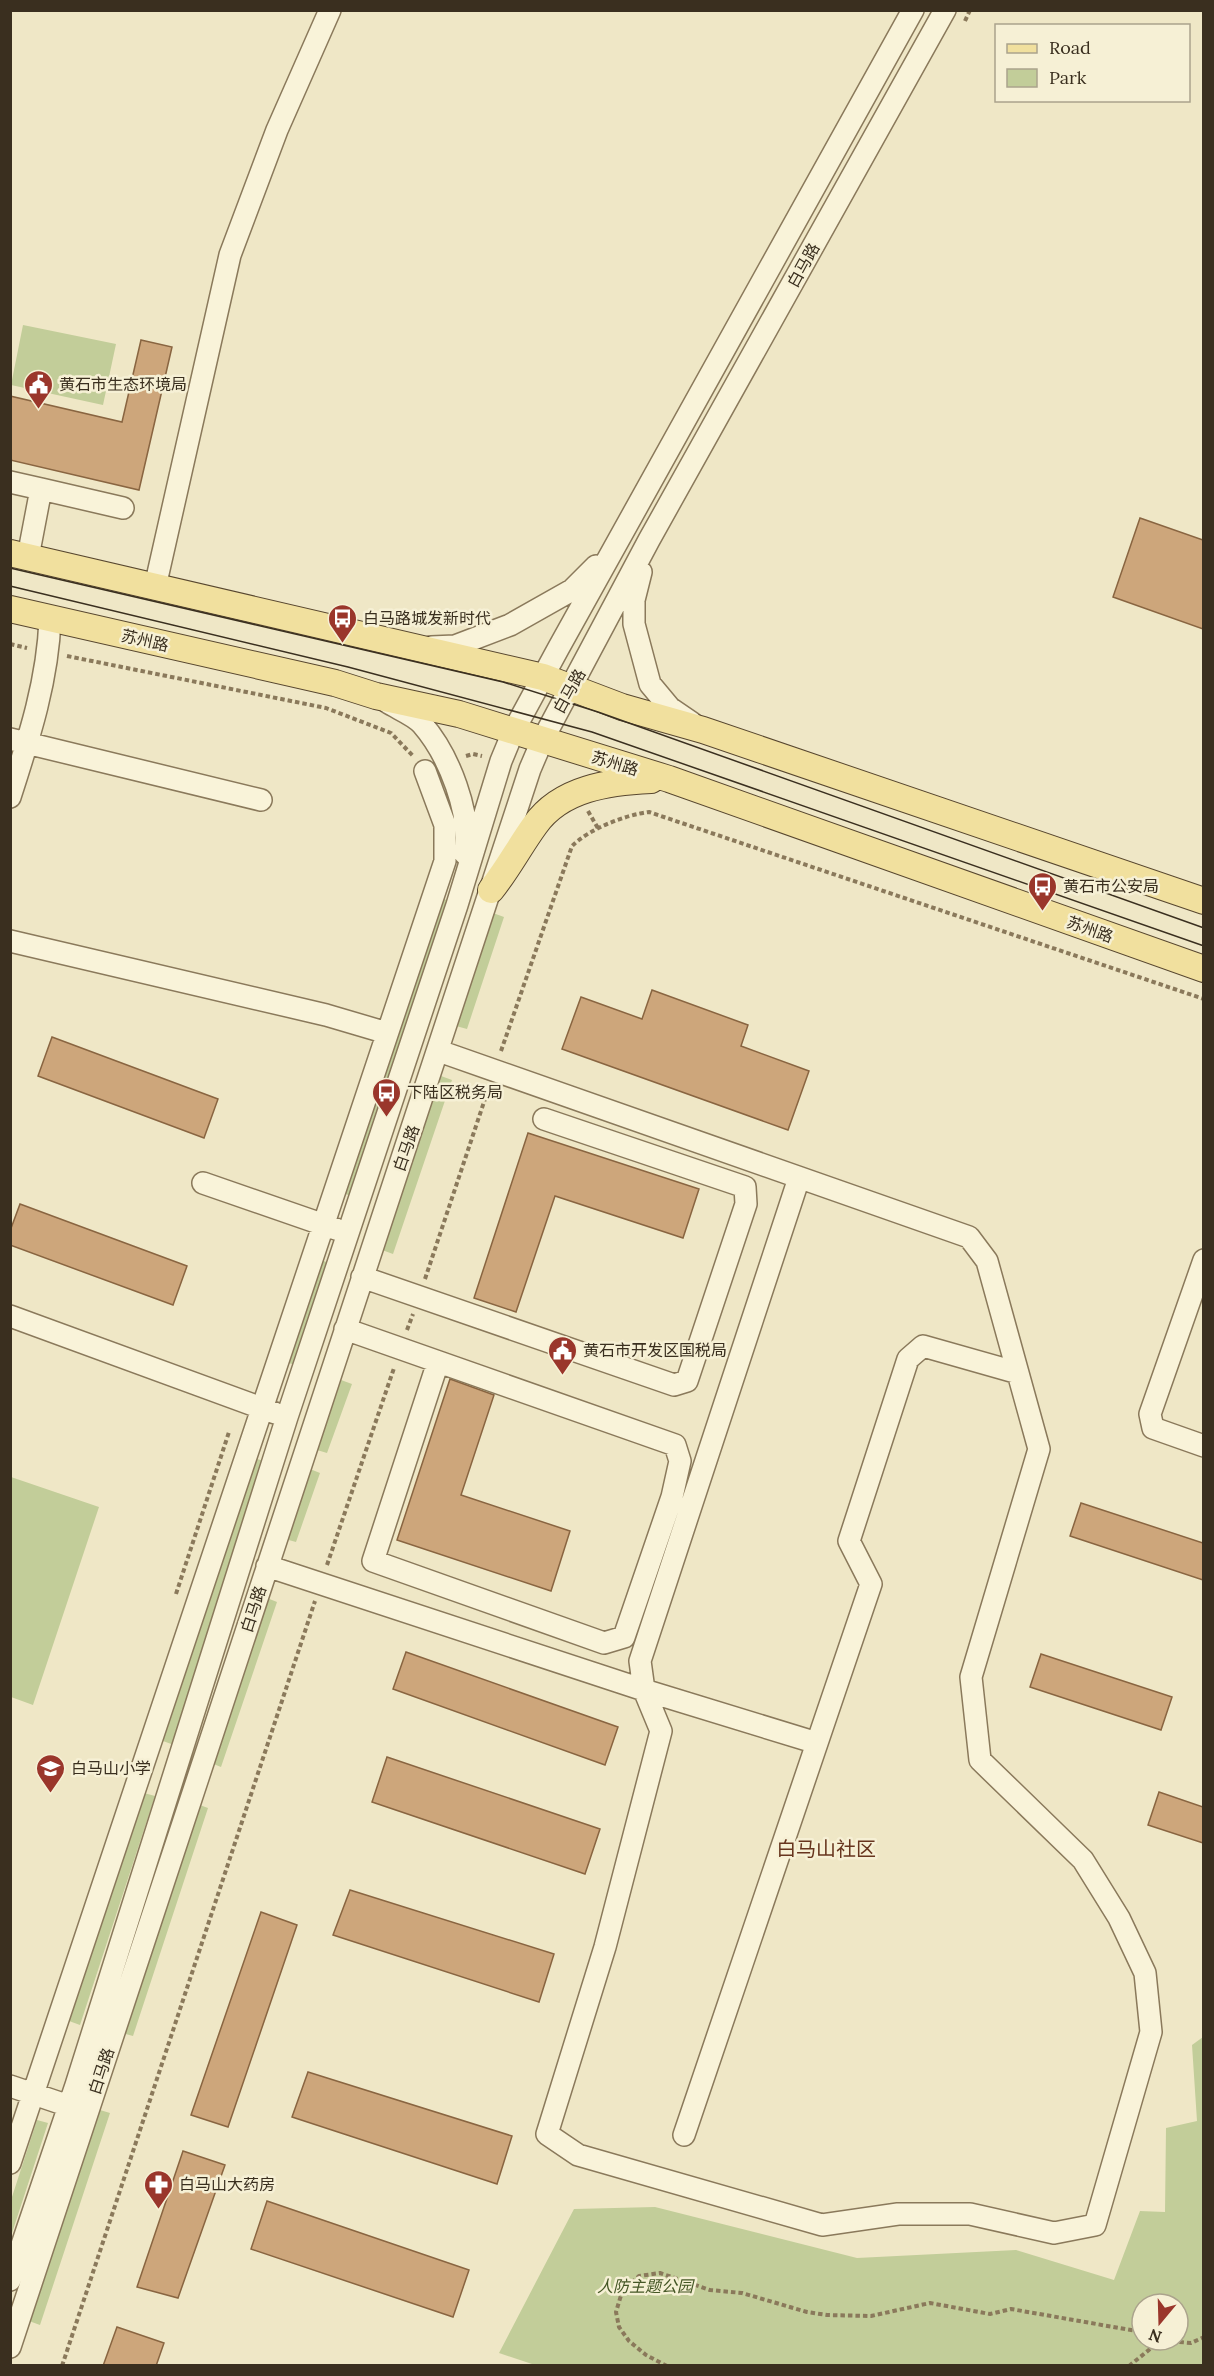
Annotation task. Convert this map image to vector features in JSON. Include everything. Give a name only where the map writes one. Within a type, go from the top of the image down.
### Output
[{"type":"main road","points":[[19,555],[409,648],[543,677],[1203,901]]},
{"type":"main road","name":"苏州路","points":[[10,609],[335,683],[376,696],[459,714],[669,779],[1203,969]]},
{"type":"main road","points":[[491,890],[510,866],[536,823],[575,794],[603,783],[669,779]]},
{"type":"street","points":[[155,587],[230,255],[277,130],[330,10]]},
{"type":"street","name":"白马路","points":[[10,2280],[69,2106],[287,1417],[513,732],[913,10]]},
{"type":"street","name":"白马路","points":[[10,2347],[362,1277],[542,741],[649,540],[945,10]]},
{"type":"street","points":[[10,482],[123,508]]},
{"type":"street","points":[[19,555],[41,489]]},
{"type":"street","points":[[409,648],[455,646],[510,625],[572,590],[602,561],[626,528]]},
{"type":"street","points":[[649,540],[634,600],[634,624],[650,684],[670,708],[703,730]]},
{"type":"street","points":[[10,797],[19,742],[49,653],[50,619]]},
{"type":"street","points":[[376,696],[422,723],[446,762],[457,786],[467,842],[457,905]]},
{"type":"street","points":[[19,742],[261,800]]},
{"type":"street","points":[[10,2163],[446,861],[445,825],[425,771]]},
{"type":"street","points":[[10,941],[326,1015],[387,1033]]},
{"type":"street","points":[[439,1051],[799,1178],[969,1238],[987,1260],[1039,1449],[971,1677],[980,1760],[1083,1860],[1119,1918],[1145,1973],[1151,2032],[1095,2225],[1054,2233],[970,2214],[898,2214],[822,2225],[578,2155],[547,2134],[605,1947],[661,1731],[644,1690],[640,1661],[799,1178]]},
{"type":"street","points":[[362,1277],[674,1385],[687,1381],[746,1204],[745,1187],[544,1119]]},
{"type":"street","points":[[202,1184],[348,1233]]},
{"type":"street","points":[[1203,1260],[1150,1414],[1153,1428],[1203,1446]]},
{"type":"street","points":[[10,1316],[287,1417]]},
{"type":"street","points":[[345,1329],[675,1446],[680,1461],[672,1497],[624,1637],[604,1643],[373,1561],[438,1362]]},
{"type":"street","points":[[684,2135],[871,1584],[849,1541],[908,1359],[923,1346],[1018,1372]]},
{"type":"street","points":[[267,1566],[644,1690],[817,1743]]},
{"type":"street","points":[[10,2086],[69,2106]]},
{"type":"path","points":[[958,31],[970,10]]},
{"type":"path","points":[[10,644],[326,708],[391,733],[407,746],[425,771]]},
{"type":"path","points":[[599,830],[637,814],[659,814],[1203,999]]},
{"type":"path","points":[[667,2366],[646,2355],[629,2341],[619,2327],[616,2312],[622,2292],[639,2276],[660,2273],[710,2290],[742,2293],[807,2313],[871,2316],[930,2303],[990,2314],[1011,2309],[1130,2330]]},
{"type":"path","points":[[1129,2366],[1145,2352]]},
{"type":"green space","points":[[23,325],[116,344],[103,405],[11,385]]},
{"type":"green space","points":[[441,898],[452,902],[356,1197],[345,1194]]},
{"type":"green space","points":[[493,913],[504,917],[467,1029],[456,1026]]},
{"type":"green space","points":[[441,1076],[452,1080],[393,1254],[382,1250]]},
{"type":"green space","points":[[321,1260],[332,1264],[300,1367],[289,1363]]},
{"type":"green space","points":[[341,1380],[352,1384],[327,1453],[317,1450]]},
{"type":"green space","points":[[257,1459],[268,1462],[174,1745],[163,1741]]},
{"type":"green space","points":[[310,1469],[320,1473],[296,1542],[285,1539]]},
{"type":"green space","points":[[11,1477],[99,1507],[33,1705],[11,1697]]},
{"type":"green space","points":[[267,1598],[277,1602],[221,1767],[211,1763]]},
{"type":"green space","points":[[144,1793],[155,1796],[80,2025],[69,2021]]},
{"type":"green space","points":[[197,1804],[208,1808],[133,2036],[122,2033]]},
{"type":"green space","name":"人防主题公园","points":[[1203,2037],[1203,2365],[538,2366],[499,2353],[574,2209],[655,2207],[857,2258],[1016,2250],[1114,2280],[1140,2211],[1165,2212],[1166,2128],[1197,2121],[1192,2045]]},
{"type":"green space","points":[[100,2110],[110,2113],[40,2325],[29,2321]]},
{"type":"green space","points":[[37,2120],[48,2123],[11,2236],[11,2200]]},
{"type":"building","name":"黄石市生态环境局","points":[[141,340],[172,347],[139,490],[10,460],[10,396],[122,422]]},
{"type":"building","points":[[1140,518],[1203,540],[1203,629],[1113,597]]},
{"type":"building","points":[[652,990],[748,1025],[741,1046],[809,1071],[788,1130],[562,1049],[581,997],[642,1019]]},
{"type":"building","points":[[52,1037],[218,1099],[204,1138],[38,1076]]},
{"type":"building","points":[[528,1133],[699,1189],[683,1238],[555,1196],[516,1312],[474,1298]]},
{"type":"building","points":[[20,1204],[187,1266],[173,1305],[10,1245],[10,1231]]},
{"type":"building","points":[[450,1379],[494,1395],[461,1495],[570,1531],[551,1591],[397,1540]]},
{"type":"building","points":[[1081,1503],[1203,1543],[1203,1580],[1070,1536]]},
{"type":"building","points":[[406,1652],[618,1727],[605,1765],[393,1689]]},
{"type":"building","points":[[1041,1654],[1172,1697],[1161,1730],[1030,1687]]},
{"type":"building","points":[[387,1757],[600,1829],[585,1874],[372,1802]]},
{"type":"building","points":[[1159,1792],[1203,1807],[1203,1843],[1148,1825]]},
{"type":"building","points":[[350,1890],[554,1954],[539,2002],[333,1935]]},
{"type":"building","points":[[261,1912],[297,1925],[228,2127],[191,2115]]},
{"type":"building","points":[[308,2072],[512,2136],[497,2184],[292,2117]]},
{"type":"building","points":[[183,2151],[225,2165],[178,2298],[137,2287]]},
{"type":"building","points":[[267,2201],[469,2270],[453,2317],[251,2249]]},
{"type":"building","points":[[117,2327],[164,2343],[156,2366],[103,2366]]},
{"type":"tram line","points":[[10,568],[503,682],[598,712],[1204,928]]},
{"type":"tram line","points":[[10,586],[348,667],[592,732],[1204,946]]},
{"type":"place","name":"黄石市生态环境局","points":[[38,410]]},
{"type":"place","name":"白马路城发新时代","points":[[342,644]]},
{"type":"place","name":"黄石市公安局","points":[[1042,912]]},
{"type":"place","name":"下陆区税务局","points":[[386,1118]]},
{"type":"place","name":"黄石市开发区国税局","points":[[562,1376]]},
{"type":"place","name":"白马山小学","points":[[50,1794]]},
{"type":"place","name":"白马山大药房","points":[[158,2210]]},
{"type":"district","name":"白马山社区","points":[[826,1848]]}]
